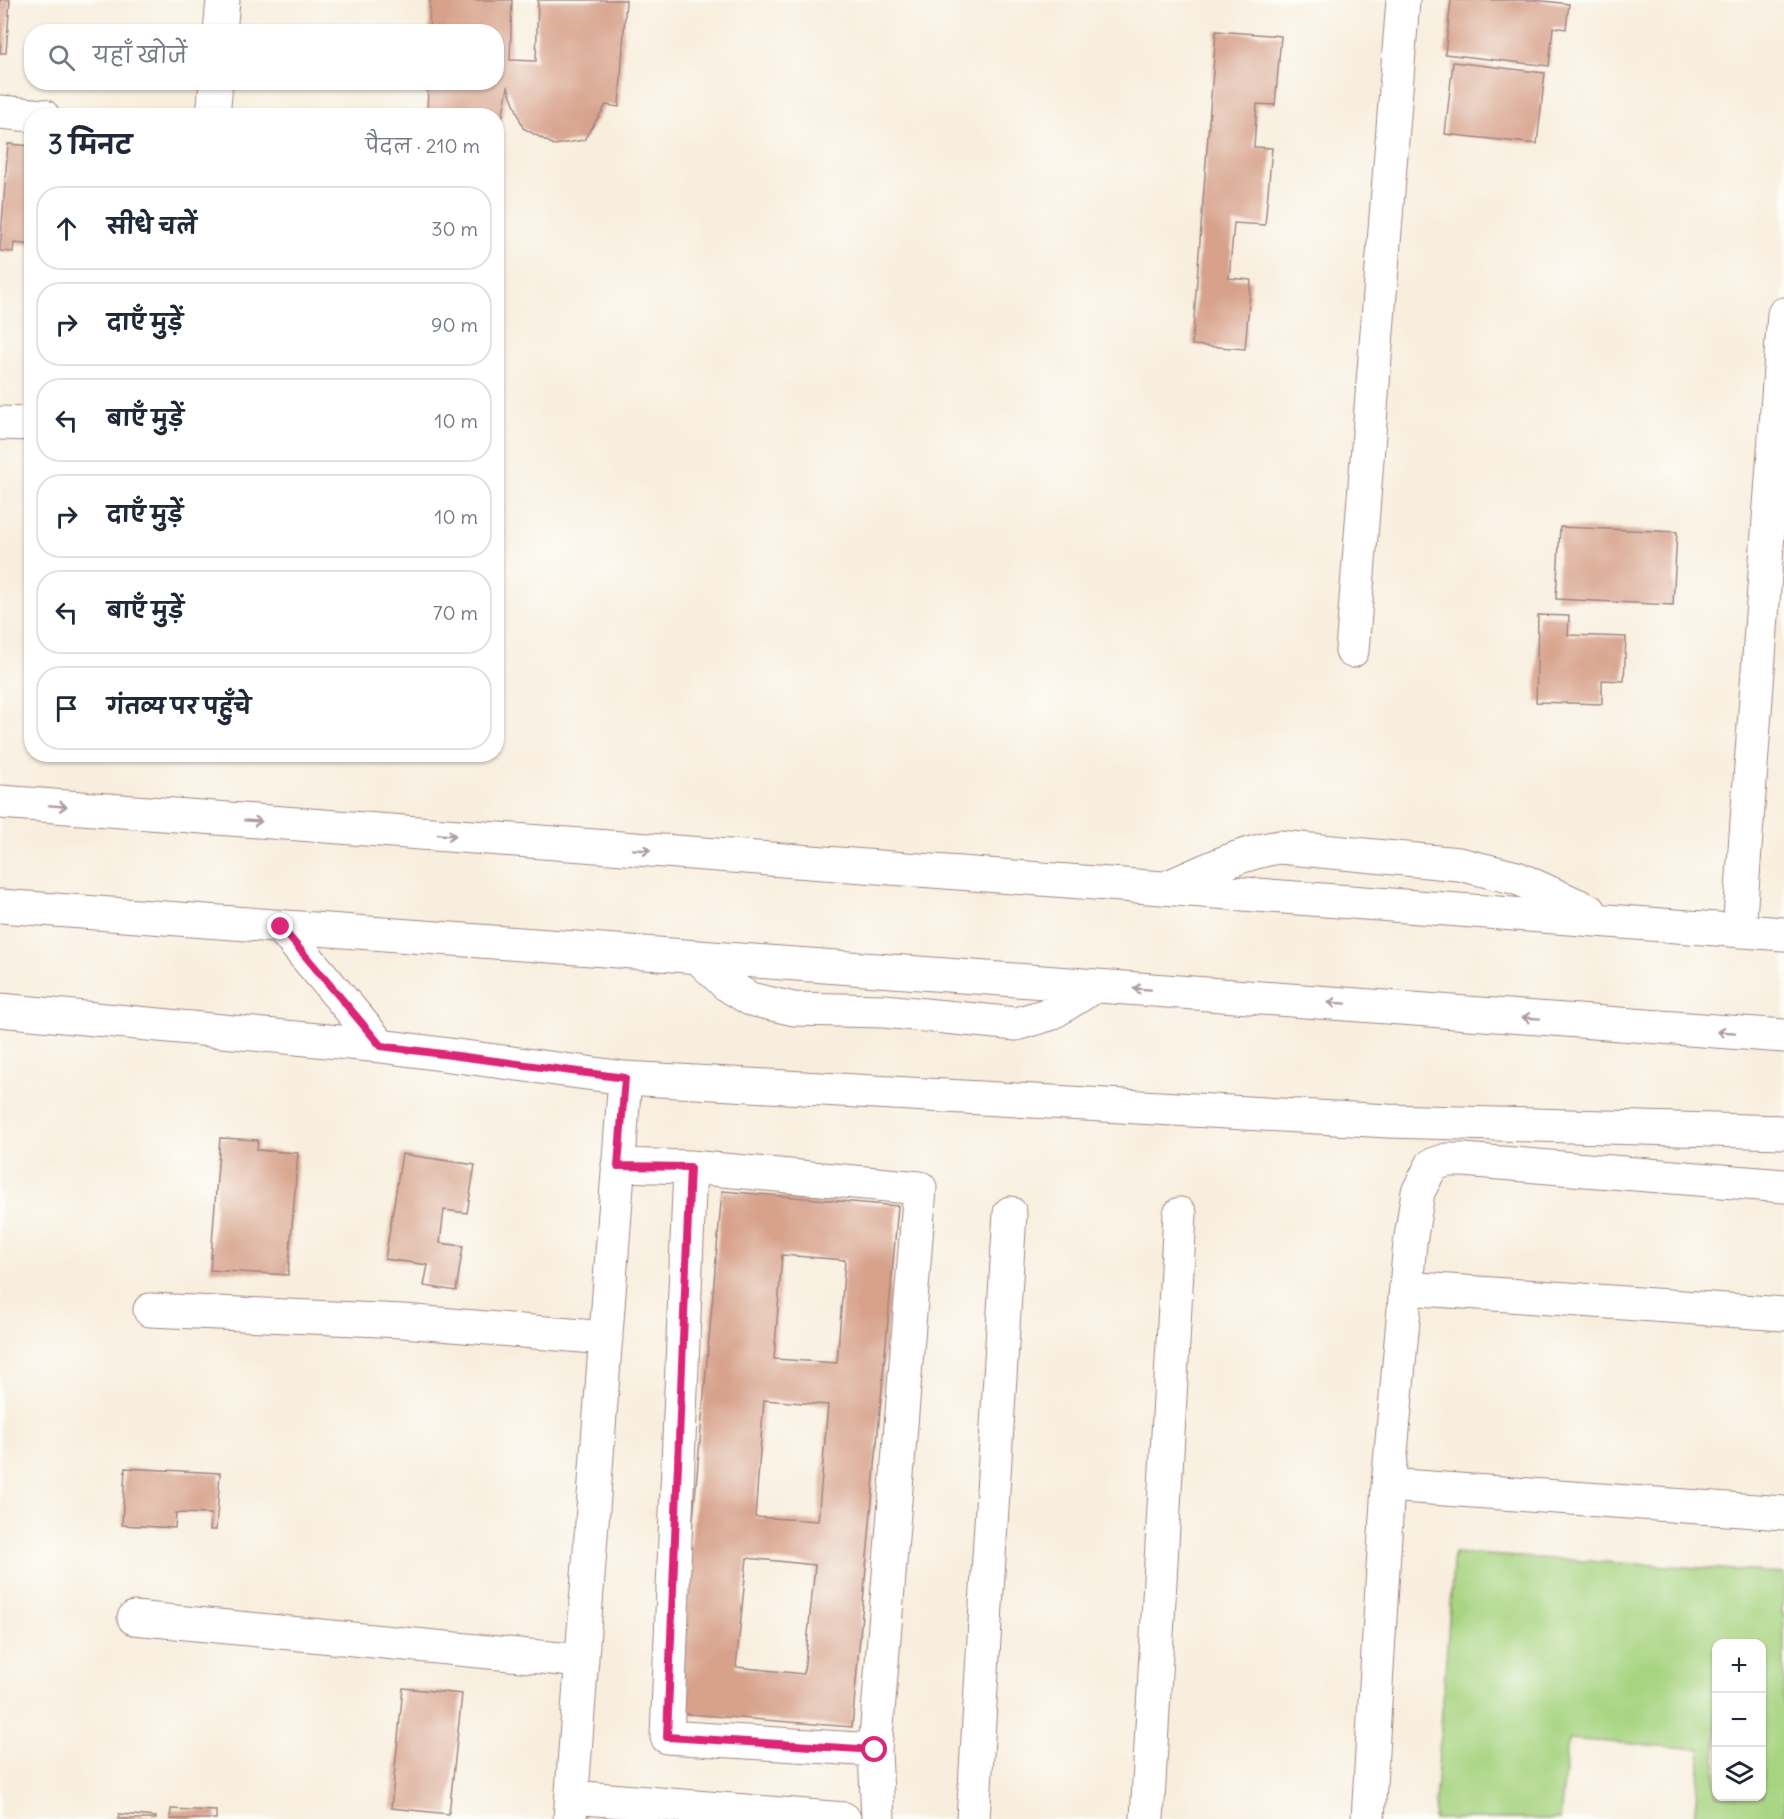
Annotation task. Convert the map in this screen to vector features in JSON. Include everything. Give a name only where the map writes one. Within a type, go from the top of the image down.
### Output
[{"type":"street","points":[[221,24],[223,0]]},
{"type":"street","points":[[1352,651],[1403,0]]},
{"type":"street","points":[[214,108],[215,90]]},
{"type":"street","points":[[0,112],[24,114]]},
{"type":"street","points":[[1738,931],[1784,314]]},
{"type":"street","points":[[0,423],[24,424]]},
{"type":"street","points":[[0,802],[1784,934]]},
{"type":"street","points":[[1165,888],[1235,858],[1259,850],[1278,847],[1459,864],[1517,878],[1611,921]]},
{"type":"street","points":[[0,906],[1784,1036]]},
{"type":"street","points":[[281,927],[381,1046]]},
{"type":"street","points":[[698,957],[726,984],[750,999],[794,1010],[884,1011],[1016,1024],[1050,1014],[1095,986]]},
{"type":"street","points":[[0,1010],[381,1046],[625,1078],[1388,1121],[1784,1132]]},
{"type":"street","points":[[625,1078],[571,1808],[844,1819]]},
{"type":"street","points":[[1368,1819],[1388,1485],[1410,1243],[1418,1192],[1432,1165],[1447,1160],[1784,1186]]},
{"type":"street","points":[[618,1166],[690,1167],[920,1188],[875,1750],[878,1819]]},
{"type":"street","points":[[690,1167],[667,1737],[875,1750]]},
{"type":"street","points":[[973,1819],[1010,1213]]},
{"type":"street","points":[[1147,1819],[1180,1214]]},
{"type":"street","points":[[1406,1288],[1784,1314]]},
{"type":"street","points":[[150,1310],[403,1321],[606,1338]]},
{"type":"street","points":[[1388,1485],[1784,1513]]},
{"type":"street","points":[[134,1618],[582,1661]]},
{"type":"green space","points":[[1454,1553],[1784,1573],[1782,1614],[1784,1615],[1784,1819],[1694,1819],[1701,1749],[1568,1739],[1560,1819],[1434,1819]]},
{"type":"building","points":[[0,0],[10,0],[6,53],[0,53]]},
{"type":"building","points":[[430,0],[512,0],[510,60],[536,61],[538,0],[626,0],[619,107],[606,105],[584,140],[554,145],[523,128],[508,87],[504,108],[427,108],[428,90],[504,90],[504,24],[429,24]]},
{"type":"building","points":[[1451,0],[1535,0],[1569,4],[1566,29],[1553,27],[1549,66],[1445,54]]},
{"type":"building","points":[[1216,31],[1281,36],[1275,105],[1257,104],[1254,147],[1272,148],[1265,225],[1234,223],[1229,278],[1251,280],[1245,349],[1192,345]]},
{"type":"building","points":[[1453,62],[1545,73],[1537,144],[1445,134]]},
{"type":"building","points":[[8,144],[24,145],[24,244],[14,243],[13,252],[0,251]]},
{"type":"building","points":[[1560,527],[1677,532],[1673,605],[1556,599]]},
{"type":"building","points":[[1538,615],[1569,616],[1568,635],[1626,637],[1624,681],[1602,680],[1602,704],[1536,702]]},
{"type":"building","points":[[220,1138],[258,1140],[257,1150],[298,1153],[288,1275],[210,1270]]},
{"type":"building","points":[[402,1154],[475,1165],[467,1213],[444,1210],[440,1243],[463,1246],[456,1291],[424,1286],[428,1265],[385,1259]]},
{"type":"building","points":[[722,1191],[898,1206],[852,1727],[676,1713]],"holes":[[[782,1255],[845,1260],[837,1363],[774,1359]],[[764,1400],[828,1405],[818,1521],[755,1517]],[[747,1558],[815,1565],[804,1674],[736,1667]]]},
{"type":"building","points":[[125,1468],[220,1473],[216,1530],[210,1530],[211,1514],[176,1513],[175,1528],[122,1525]]},
{"type":"building","points":[[403,1688],[462,1694],[449,1814],[391,1808]]},
{"type":"building","points":[[171,1809],[216,1811],[216,1819],[170,1819]]},
{"type":"building","points":[[119,1814],[156,1817],[156,1819],[118,1819]]},
{"type":"route","points":[[281,927],[381,1046],[625,1078],[618,1166],[690,1167],[667,1737],[875,1750]]}]
